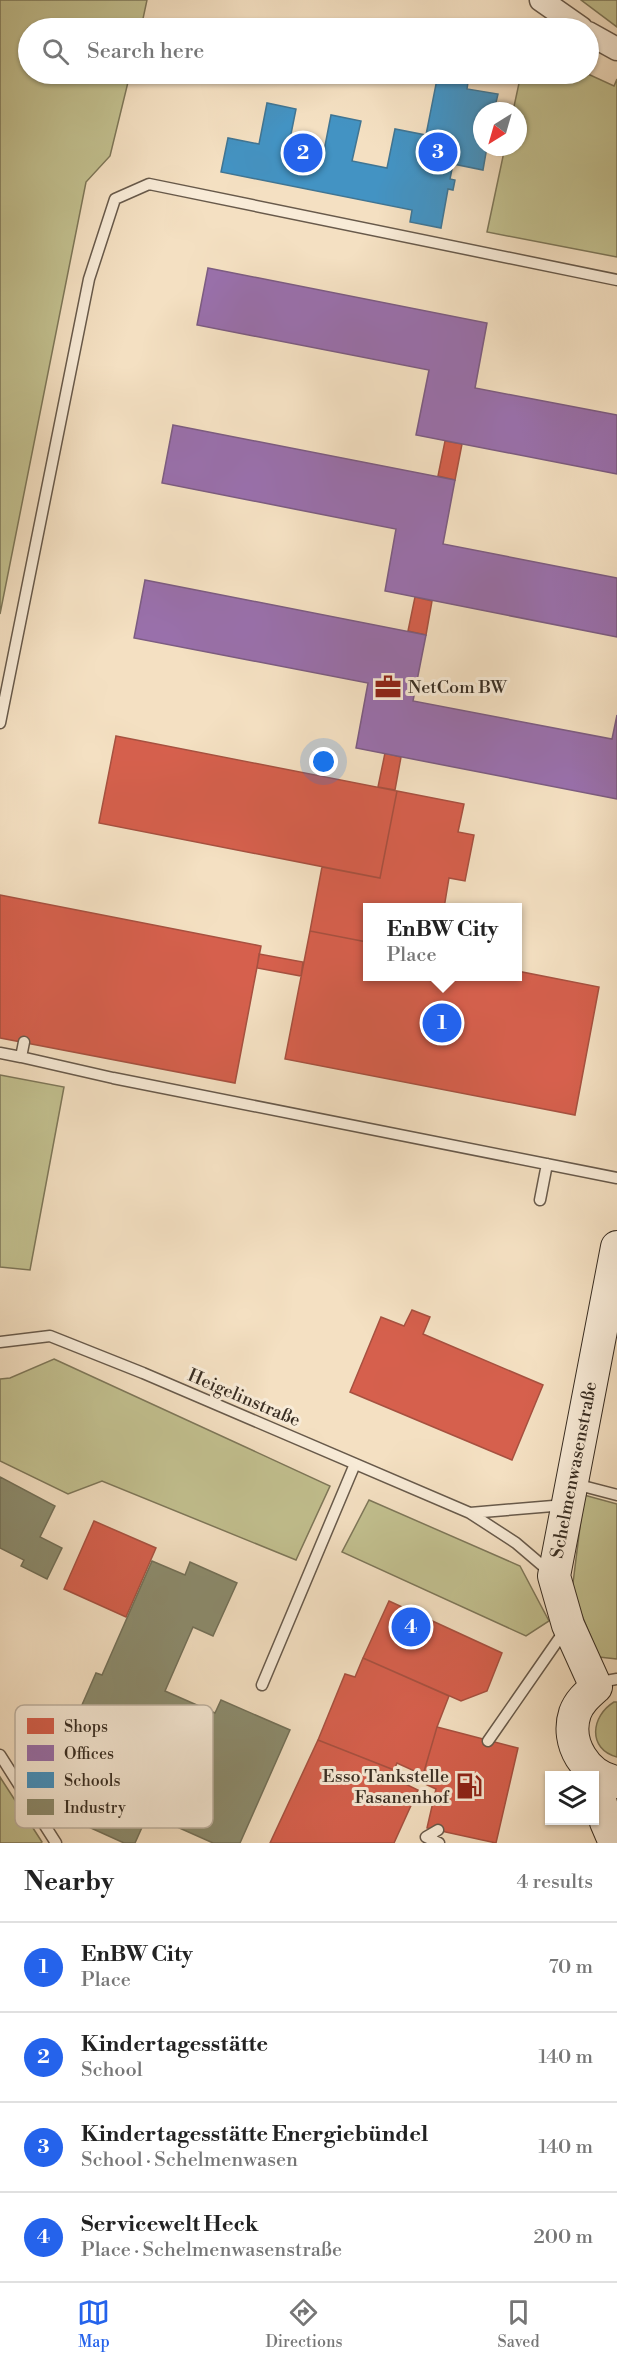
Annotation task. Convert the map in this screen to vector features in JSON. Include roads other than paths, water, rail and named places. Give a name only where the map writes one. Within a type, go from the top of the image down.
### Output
[{"type":"street","points":[[541,0],[567,18]]},
{"type":"street","points":[[599,39],[617,49]]},
{"type":"street","name":"Schelmenwasenstraße","points":[[593,1771],[582,1760],[575,1745],[573,1729],[575,1713],[583,1698],[606,1683],[568,1625],[554,1576],[614,1279],[617,1247]]},
{"type":"street","name":"Schelmenwasenstraße","points":[[599,1777],[606,1822],[615,1843]]},
{"type":"lane","points":[[0,723],[89,279],[115,199],[149,184],[617,280]]},
{"type":"lane","points":[[21,1057],[24,1042]]},
{"type":"lane","points":[[0,1053],[113,1078],[617,1178]]},
{"type":"lane","points":[[540,1200],[547,1164]]},
{"type":"lane","name":"Heigelinstraße","points":[[0,1342],[50,1336],[143,1372],[470,1513],[516,1543],[554,1576]]},
{"type":"lane","points":[[262,1685],[355,1464]]},
{"type":"lane","points":[[570,1494],[617,1495]]},
{"type":"lane","name":"Heigelinstraße","points":[[470,1513],[570,1494]]},
{"type":"lane","points":[[488,1741],[568,1625]]},
{"type":"lane","points":[[0,1755],[15,1779]]},
{"type":"lane","points":[[46,1828],[56,1843]]},
{"type":"lane","points":[[424,1840],[438,1830]]},
{"type":"lane","points":[[424,1840],[440,1843]]},
{"type":"place","name":"Kindertagesstätte Energiebündel","points":[[438,152]]},
{"type":"place","name":"Kindertagesstätte","points":[[303,153]]},
{"type":"place","name":"NetCom BW","points":[[388,687]]},
{"type":"place","name":"EnBW City","points":[[442,1023]]},
{"type":"place","name":"Servicewelt Heck","points":[[411,1627]]},
{"type":"place","name":"Esso Tankstelle Fasanenhof","points":[[469,1786]]}]
